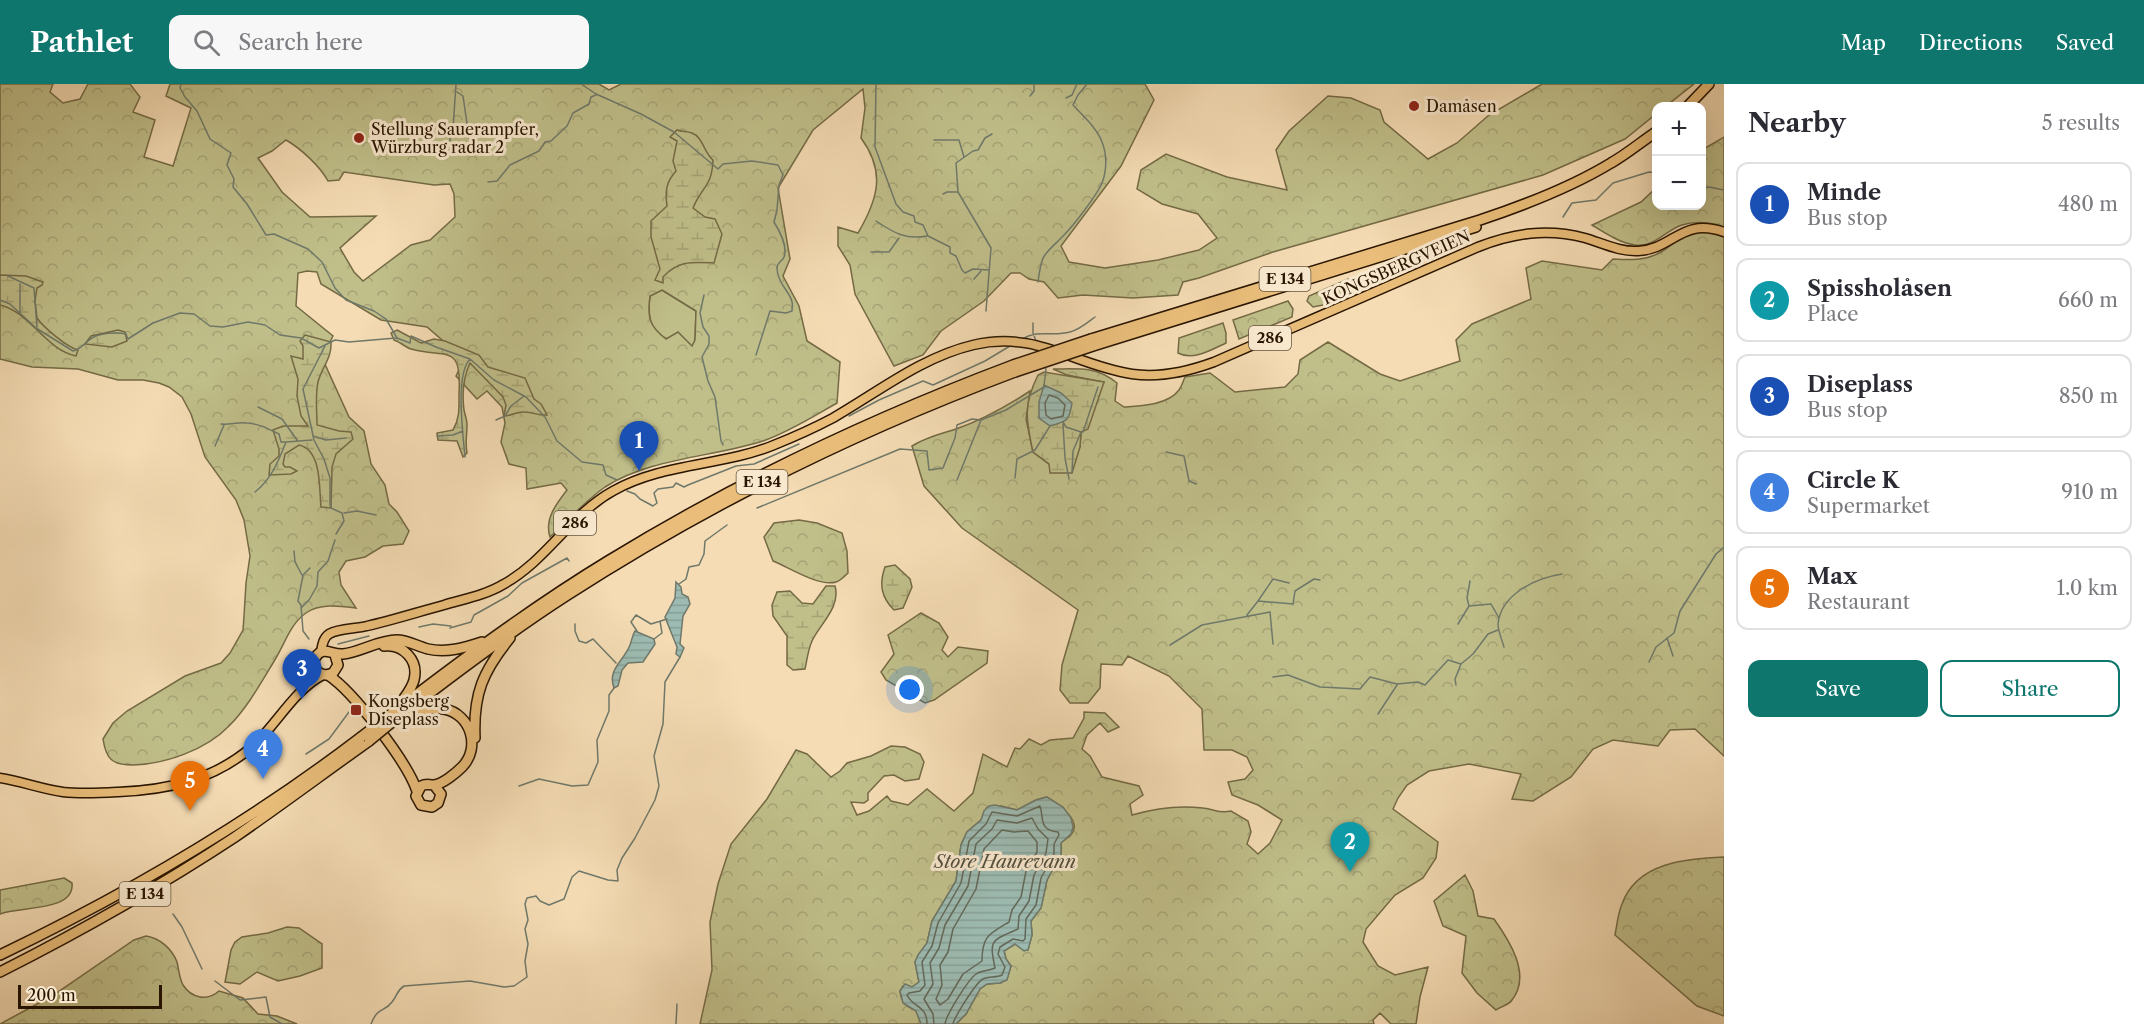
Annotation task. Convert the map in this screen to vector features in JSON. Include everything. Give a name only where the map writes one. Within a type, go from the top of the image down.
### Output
[{"type":"highway","points":[[1692,102],[1709,84]]},
{"type":"highway","name":"E 134","points":[[396,710],[492,638],[607,561],[726,493],[875,420],[1092,342],[1520,206],[1595,172],[1652,135]]},
{"type":"highway","name":"E 134","points":[[1092,342],[1437,241],[1584,183],[1623,161],[1652,140]]},
{"type":"highway","name":"E 134","points":[[0,972],[112,913],[201,859],[302,790],[364,740],[520,627],[651,543],[755,486],[888,423],[1014,369]]},
{"type":"highway","name":"E 134","points":[[387,723],[436,708],[453,712],[466,724],[472,740],[468,759],[458,771],[421,786],[417,791],[418,802],[426,807],[436,805],[447,784],[465,768],[472,758],[475,745],[475,710],[480,684],[495,656],[520,627]]},
{"type":"highway","name":"E 134","points":[[328,652],[346,654],[387,641],[405,641],[431,650],[445,651],[460,649],[492,638]]},
{"type":"highway","name":"E 134","points":[[326,675],[351,656],[378,646],[391,645],[403,650],[414,665],[415,678],[412,687],[387,723]]},
{"type":"highway","points":[[344,687],[337,667],[328,652],[315,658],[315,668],[319,673],[344,687],[410,771],[441,794]]},
{"type":"highway","name":"E 134","points":[[0,955],[86,912],[182,858],[364,740]]},
{"type":"highway","points":[[410,771],[417,791]]},
{"type":"main road","name":"KONGSBERGVEIEN","points":[[328,652],[328,640],[339,631],[371,625],[489,592],[521,573],[596,503],[613,491],[654,474],[756,451],[818,425],[907,374],[951,352],[973,345],[1001,341],[1030,343],[1116,370],[1150,375],[1173,374],[1214,362],[1478,247],[1509,236],[1532,232],[1560,233],[1636,251],[1655,247],[1688,229],[1714,229],[1724,232]]},
{"type":"main road","points":[[0,778],[53,790],[86,793],[150,790],[188,783],[216,771],[245,752],[269,730],[307,685],[315,668]]},
{"type":"main road","points":[[307,685],[326,675]]},
{"type":"green space","points":[[0,84],[53,84],[50,92],[63,103],[80,99],[88,84],[130,84],[140,97],[133,112],[155,120],[144,157],[173,166],[191,108],[166,96],[170,84],[599,84],[609,90],[621,84],[1145,84],[1154,100],[1121,166],[1061,246],[1069,262],[1105,268],[1158,260],[1199,250],[1217,238],[1198,214],[1162,204],[1137,189],[1141,170],[1166,154],[1227,177],[1287,190],[1276,150],[1289,131],[1328,96],[1351,98],[1380,110],[1384,122],[1428,159],[1457,143],[1489,115],[1542,84],[1694,84],[1671,102],[1652,102],[1652,117],[1625,139],[1543,175],[1273,252],[1183,282],[1178,295],[1133,298],[1083,295],[1058,298],[1044,282],[1029,279],[1020,273],[1011,273],[984,301],[941,331],[923,355],[894,366],[855,294],[850,265],[838,246],[838,227],[858,233],[870,209],[876,185],[874,162],[861,138],[865,108],[863,89],[813,130],[778,188],[790,259],[783,276],[799,306],[807,341],[840,362],[837,403],[763,441],[662,464],[623,477],[598,492],[550,537],[550,518],[567,490],[561,483],[527,489],[526,468],[509,464],[501,442],[505,423],[502,407],[487,391],[477,399],[456,376],[464,359],[427,327],[381,320],[321,284],[317,272],[298,273],[296,306],[333,336],[325,352],[324,362],[349,417],[364,431],[371,464],[385,485],[389,504],[409,531],[403,544],[383,546],[365,557],[346,561],[339,572],[341,585],[356,608],[324,606],[301,617],[292,628],[249,702],[220,735],[197,749],[158,762],[126,765],[115,762],[108,756],[103,739],[113,723],[127,711],[185,676],[221,663],[230,653],[243,630],[250,556],[244,520],[236,500],[205,457],[191,414],[182,397],[169,387],[143,380],[118,380],[78,369],[32,367],[0,359]],"holes":[[[286,140],[320,169],[328,181],[339,180],[344,172],[434,185],[450,184],[454,194],[455,217],[430,240],[411,245],[363,281],[354,272],[340,248],[376,216],[310,217],[282,192],[258,158]],[[662,290],[696,311],[695,340],[692,346],[678,332],[666,339],[656,330],[650,320],[650,296]]]},
{"type":"green space","points":[[677,130],[696,135],[713,160],[709,181],[693,208],[705,217],[715,219],[722,234],[714,263],[693,263],[675,267],[663,277],[663,283],[655,280],[660,269],[651,237],[651,221],[667,206],[667,187],[676,171],[673,161],[677,141],[670,137]]},
{"type":"green space","points":[[1724,137],[1724,227],[1709,223],[1687,224],[1676,227],[1648,244],[1635,245],[1613,237],[1592,225],[1641,202],[1652,192],[1652,210],[1706,210],[1706,148]]},
{"type":"green space","points":[[1695,232],[1708,232],[1724,237],[1724,756],[1695,729],[1670,730],[1658,746],[1613,740],[1593,749],[1571,777],[1533,801],[1512,799],[1521,774],[1469,764],[1429,771],[1407,785],[1393,809],[1438,842],[1436,858],[1423,878],[1395,895],[1366,929],[1363,942],[1378,966],[1395,975],[1428,967],[1416,1024],[1391,1024],[1380,1013],[1373,1020],[1374,1024],[956,1024],[966,1014],[980,989],[987,984],[1000,983],[1007,979],[1011,966],[1004,951],[1015,944],[1028,950],[1032,935],[1031,921],[1041,908],[1047,880],[1061,855],[1061,843],[1069,837],[1074,825],[1068,814],[1046,797],[1017,810],[1001,806],[987,808],[981,820],[967,832],[961,845],[956,881],[932,921],[927,943],[915,962],[919,982],[912,987],[903,986],[900,991],[905,1003],[916,1010],[921,1024],[700,1024],[712,970],[710,922],[718,884],[731,844],[767,799],[796,750],[807,754],[831,777],[847,763],[871,756],[891,746],[905,747],[920,754],[924,762],[919,779],[905,781],[894,775],[884,776],[868,793],[868,800],[864,803],[851,802],[857,815],[869,811],[887,796],[891,801],[908,805],[927,789],[954,811],[973,793],[983,754],[1007,767],[1015,748],[1020,749],[1029,739],[1041,745],[1050,740],[1073,738],[1084,718],[1084,712],[1105,713],[1119,727],[1108,732],[1100,723],[1087,735],[1082,749],[1090,756],[1102,777],[1139,786],[1143,795],[1130,804],[1132,815],[1176,807],[1231,811],[1248,821],[1251,832],[1247,844],[1258,854],[1270,843],[1282,820],[1258,805],[1232,795],[1228,782],[1245,779],[1253,770],[1247,757],[1232,750],[1204,750],[1202,709],[1169,676],[1128,656],[1122,665],[1101,664],[1100,688],[1088,703],[1070,703],[1060,690],[1062,665],[1078,610],[962,528],[924,486],[912,446],[985,417],[1030,391],[1026,419],[1033,452],[1049,464],[1080,447],[1081,432],[1104,382],[1067,375],[1053,369],[1087,370],[1102,374],[1117,383],[1115,401],[1124,407],[1138,406],[1168,399],[1179,390],[1185,377],[1210,373],[1235,392],[1285,387],[1298,374],[1300,360],[1328,342],[1380,374],[1400,381],[1460,361],[1456,340],[1472,324],[1531,299],[1526,268],[1542,261],[1602,270],[1613,259],[1637,259],[1655,255]]},
{"type":"green space","points":[[0,275],[26,276],[43,282],[37,288],[35,301],[37,318],[56,337],[78,350],[76,356],[56,346],[20,315],[0,305]]},
{"type":"green space","points":[[1348,279],[1355,283],[1354,289],[1323,305],[1313,307],[1307,301],[1309,296]]},
{"type":"green space","points":[[662,290],[696,311],[695,340],[692,347],[663,337],[653,326],[649,309],[650,296]]},
{"type":"green space","points":[[1288,301],[1293,309],[1292,317],[1239,339],[1233,320]]},
{"type":"green space","points":[[1223,323],[1226,343],[1196,355],[1178,353],[1179,338]]},
{"type":"green space","points":[[118,330],[125,332],[127,341],[112,347],[85,344],[91,336]]},
{"type":"green space","points":[[397,330],[421,343],[434,339],[445,341],[479,355],[488,367],[525,378],[534,399],[541,404],[547,415],[522,412],[504,416],[506,405],[503,397],[470,363],[463,392],[467,422],[467,453],[463,457],[457,441],[438,440],[437,433],[453,430],[458,417],[458,366],[449,356],[411,349],[394,340],[391,333]]},
{"type":"green space","points":[[305,335],[331,342],[330,353],[317,387],[317,425],[351,432],[353,439],[336,454],[332,467],[331,508],[321,507],[316,462],[306,448],[299,445],[285,454],[283,464],[285,467],[297,471],[291,474],[269,475],[270,464],[279,456],[273,430],[283,426],[308,426],[301,416],[297,396],[298,379],[291,356],[303,359],[303,346],[300,341]]},
{"type":"green space","points":[[1044,372],[1104,382],[1088,429],[1081,432],[1080,447],[1072,473],[1050,473],[1049,464],[1033,452],[1027,413],[1028,404],[1038,375]]},
{"type":"green space","points":[[799,520],[817,523],[842,533],[847,551],[848,573],[841,580],[821,582],[773,561],[764,537],[774,523]]},
{"type":"green space","points":[[895,565],[910,579],[912,587],[903,608],[894,610],[882,590],[882,579],[885,567]]},
{"type":"green space","points":[[826,586],[835,586],[835,601],[812,641],[805,669],[793,670],[787,665],[787,636],[773,616],[772,605],[777,592],[790,591],[802,603],[813,604]]},
{"type":"green space","points":[[921,613],[939,623],[948,637],[942,650],[948,657],[958,647],[988,651],[987,663],[934,700],[925,703],[886,680],[881,672],[894,654],[888,635]]},
{"type":"green space","points":[[1724,857],[1724,1016],[1697,1006],[1615,935],[1622,904],[1629,890],[1639,879],[1651,871],[1679,862]]},
{"type":"green space","points":[[1465,875],[1473,891],[1478,916],[1494,919],[1512,947],[1519,969],[1518,990],[1511,1002],[1496,1010],[1477,993],[1462,973],[1466,936],[1443,926],[1434,901]]},
{"type":"green space","points":[[64,878],[72,883],[71,892],[65,899],[45,906],[0,914],[0,890]]},
{"type":"green space","points":[[287,927],[299,928],[322,944],[322,968],[278,981],[257,972],[240,984],[225,982],[231,950],[235,942],[242,937]]},
{"type":"green space","points":[[146,936],[161,942],[172,953],[182,982],[195,996],[210,996],[219,991],[243,998],[258,1014],[277,1016],[297,1024],[0,1024],[52,996],[134,940]]},
{"type":"water","points":[[1044,385],[1061,393],[1072,403],[1070,414],[1064,422],[1050,426],[1039,418],[1039,402]]},
{"type":"water","points":[[676,582],[681,587],[682,594],[688,597],[690,604],[683,616],[680,644],[684,648],[680,657],[676,654],[677,647],[665,617],[675,598]]},
{"type":"water","points":[[635,631],[654,639],[655,644],[643,662],[628,663],[622,670],[618,686],[614,688],[612,681],[614,670],[627,651]]},
{"type":"water","name":"Store Haurevann","points":[[1047,797],[1063,807],[1071,818],[1073,827],[1071,834],[1061,843],[1061,855],[1047,880],[1041,908],[1031,921],[1032,935],[1028,950],[1024,951],[1015,944],[1004,951],[1011,966],[1007,980],[987,984],[980,989],[966,1014],[956,1024],[921,1024],[916,1011],[903,1003],[900,991],[905,984],[912,987],[919,982],[915,962],[927,943],[932,921],[956,881],[961,845],[967,832],[981,820],[984,811],[989,806],[995,805],[1017,810]]},
{"type":"waterway","points":[[181,84],[180,88],[197,111],[210,139],[231,153],[227,165],[234,179],[233,187],[247,204],[266,235],[274,234],[308,249],[322,262],[335,288],[346,300],[374,311],[386,319],[397,338],[410,343],[411,336],[470,359],[494,380],[526,397],[545,417],[557,441],[582,462],[603,465],[606,475],[617,480]]},
{"type":"waterway","points":[[448,146],[453,129],[456,84]]},
{"type":"waterway","points":[[581,84],[596,94],[674,132],[718,169],[723,164],[752,161],[778,165],[783,175],[779,185],[774,222],[782,239],[785,253],[777,268],[779,278],[791,299],[792,311],[786,313],[770,311],[756,355]]},
{"type":"waterway","points":[[876,84],[875,147],[896,204],[903,212],[914,216],[915,222],[923,225],[928,236],[950,247],[950,253],[956,256],[965,273],[973,269],[989,270]]},
{"type":"waterway","points":[[1030,96],[1034,91],[1034,84]]},
{"type":"waterway","points":[[1066,98],[1072,95],[1077,84]]},
{"type":"waterway","points":[[1038,282],[1045,255],[1079,217],[1104,178],[1106,157],[1100,137],[1073,105],[1087,84]]},
{"type":"waterway","points":[[457,92],[463,96],[470,144]]},
{"type":"waterway","points":[[488,182],[497,181],[510,165],[539,151],[545,142],[551,141],[567,126],[573,113],[589,104],[591,97],[596,95]]},
{"type":"waterway","points":[[459,131],[469,132]]},
{"type":"waterway","points":[[986,311],[991,248],[958,192],[956,163],[978,150],[985,138],[992,134]]},
{"type":"waterway","points":[[934,140],[959,140],[964,157]]},
{"type":"waterway","points":[[1563,217],[1572,203],[1596,200],[1613,183],[1652,172]]},
{"type":"waterway","points":[[1706,188],[1724,190]]},
{"type":"waterway","points":[[943,194],[958,192]]},
{"type":"waterway","points":[[876,221],[900,234],[913,237],[927,236]]},
{"type":"waterway","points":[[871,252],[889,252],[899,238]]},
{"type":"waterway","points":[[974,279],[981,271]]},
{"type":"waterway","points":[[8,276],[34,288],[37,327]]},
{"type":"waterway","points":[[20,284],[20,313]]},
{"type":"waterway","points":[[704,295],[700,313],[703,327],[709,336],[709,344],[702,357],[715,397],[723,445]]},
{"type":"waterway","points":[[0,300],[10,304],[36,328],[73,351],[99,335],[122,333],[126,334],[128,339],[153,323],[180,313],[194,314],[210,326],[223,327],[248,322],[265,325],[280,335],[301,338],[319,348],[335,340],[349,342],[396,338]]},
{"type":"waterway","points":[[1022,339],[1034,334],[1073,331],[1095,317]]},
{"type":"waterway","points":[[1033,323],[1036,341]]},
{"type":"waterway","points":[[325,346],[303,389],[314,440],[324,459],[330,478],[330,505],[331,508],[342,513],[344,521],[336,534]]},
{"type":"waterway","points":[[849,416],[923,381],[933,385],[985,361],[1010,346]]},
{"type":"waterway","points":[[465,457],[461,391],[465,367],[470,359]]},
{"type":"waterway","points":[[1044,385],[1045,366]]},
{"type":"waterway","points":[[757,508],[900,449],[927,451],[929,470],[943,468],[955,438],[957,425],[972,419],[981,420],[1006,410],[1044,387]]},
{"type":"waterway","points":[[1081,432],[1083,432],[1098,387]]},
{"type":"waterway","points":[[496,420],[505,416],[511,406],[524,396]]},
{"type":"waterway","points":[[258,407],[282,419],[297,440]]},
{"type":"waterway","points":[[957,480],[981,420]]},
{"type":"waterway","points":[[1063,422],[1066,427],[1081,432],[1073,451],[1072,473]]},
{"type":"waterway","points":[[221,424],[259,425],[279,434],[281,442],[285,442]]},
{"type":"waterway","points":[[1063,424],[1069,479]]},
{"type":"waterway","points":[[215,446],[224,425]]},
{"type":"waterway","points":[[1015,478],[1017,459],[1035,450],[1050,426]]},
{"type":"waterway","points":[[437,436],[453,435],[463,431]]},
{"type":"waterway","points":[[313,436],[326,440],[346,438]]},
{"type":"waterway","points":[[255,492],[270,475],[286,442],[312,440]]},
{"type":"waterway","points":[[627,491],[653,506],[657,503],[654,493],[658,489],[673,487],[676,483],[684,487],[736,466],[754,464],[799,444]]},
{"type":"waterway","points":[[1166,452],[1184,456],[1189,481],[1196,484]]},
{"type":"waterway","points":[[344,513],[357,511],[376,515]]},
{"type":"waterway","points":[[679,584],[686,579],[689,567],[699,565],[704,554],[705,541],[727,525]]},
{"type":"waterway","points":[[301,608],[317,586],[318,572],[328,561],[335,540]]},
{"type":"waterway","points":[[1649,662],[1656,647],[1674,633],[1680,611],[1716,554],[1724,547]]},
{"type":"waterway","points":[[294,551],[295,562],[302,575]]},
{"type":"waterway","points":[[450,628],[471,622],[474,615],[508,596],[522,583],[567,558],[569,561]]},
{"type":"waterway","points":[[309,639],[303,631],[301,605],[298,601],[303,575],[310,568]]},
{"type":"waterway","points":[[1504,647],[1498,624],[1506,604],[1521,589],[1541,579],[1562,574]]},
{"type":"waterway","points":[[1258,601],[1273,579],[1289,583]]},
{"type":"waterway","points":[[1247,615],[1258,601],[1293,604],[1295,591],[1314,579],[1320,580]]},
{"type":"waterway","points":[[1469,606],[1467,598],[1470,581]]},
{"type":"waterway","points":[[1458,624],[1469,606],[1491,604],[1499,618]]},
{"type":"waterway","points":[[1170,645],[1202,625],[1270,612],[1273,644]]},
{"type":"waterway","points":[[637,631],[631,622],[636,615],[651,624],[667,619]]},
{"type":"waterway","points":[[654,639],[662,633],[660,621]]},
{"type":"waterway","points":[[419,627],[433,624],[451,626]]},
{"type":"waterway","points":[[575,624],[579,641],[586,643],[593,639],[616,663]]},
{"type":"waterway","points":[[1273,677],[1288,675],[1320,687],[1360,689],[1370,677],[1397,684],[1418,682],[1425,685],[1448,660],[1461,664],[1473,654],[1488,634],[1498,630]]},
{"type":"waterway","points":[[338,644],[369,636]]},
{"type":"waterway","points":[[1667,638],[1673,656]]},
{"type":"waterway","points":[[371,1024],[376,1015],[394,1000],[404,986],[470,981],[504,987],[514,986],[527,977],[525,961],[528,944],[525,929],[528,920],[525,904],[527,898],[536,896],[540,901],[549,905],[564,899],[572,877],[579,871],[618,881],[617,870],[622,858],[655,800],[659,786],[654,756],[663,724],[665,682],[680,657]]},
{"type":"waterway","points":[[1456,685],[1455,679],[1461,664]]},
{"type":"waterway","points":[[1378,714],[1397,685]]},
{"type":"waterway","points":[[519,786],[539,779],[572,786],[588,785],[598,762],[597,740],[609,711],[609,695],[614,688]]},
{"type":"waterway","points":[[306,754],[329,739],[349,712]]},
{"type":"waterway","points":[[173,914],[182,927],[202,969]]},
{"type":"waterway","points":[[215,981],[240,1000],[266,997],[270,1017],[282,1024]]},
{"type":"waterway","points":[[676,1024],[677,1004]]},
{"type":"place","name":"Damåsen","points":[[1414,106]]},
{"type":"place","name":"Stellung Sauerampfer, Würzburg radar 2","points":[[359,138]]},
{"type":"place","name":"Minde","points":[[639,471]]},
{"type":"place","name":"Diseplass","points":[[302,699]]},
{"type":"place","name":"Kongsberg Diseplass","points":[[356,710]]},
{"type":"place","name":"Circle K","points":[[263,779]]},
{"type":"place","name":"Max","points":[[190,811]]},
{"type":"place","name":"Spissholåsen","points":[[1350,872]]}]
